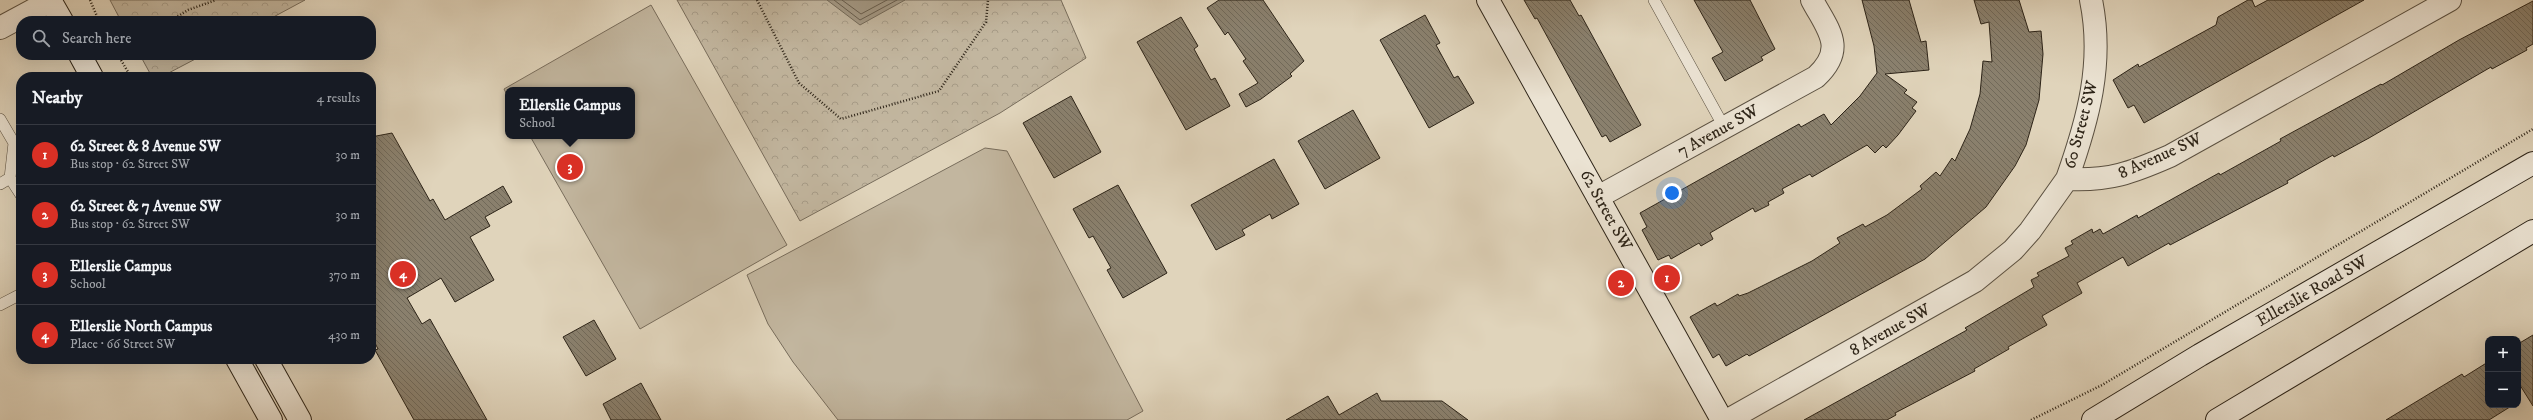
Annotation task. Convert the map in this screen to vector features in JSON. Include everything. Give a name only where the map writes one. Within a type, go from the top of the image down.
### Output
[{"type":"street","points":[[21,16],[50,0],[59,16]]},
{"type":"street","name":"62 Street SW","points":[[1488,0],[1722,420]]},
{"type":"street","name":"7 Avenue SW","points":[[1598,197],[1816,77],[1832,58],[1832,42],[1812,0]]},
{"type":"street","name":"60 Street SW","points":[[2067,179],[2081,139],[2095,77],[2096,45],[2091,0]]},
{"type":"street","name":"8 Avenue SW","points":[[1728,420],[1975,281],[1992,268],[2026,236],[2050,205],[2067,179],[2109,178],[2131,173],[2170,156],[2450,0]]},
{"type":"street","points":[[0,28],[16,19]]},
{"type":"street","points":[[83,60],[89,72]]},
{"type":"street","name":"Ellerslie Road SW","points":[[2093,420],[2200,355],[2533,163]]},
{"type":"street","points":[[2218,420],[2533,231]]},
{"type":"street","points":[[2118,420],[2200,355]]},
{"type":"street","points":[[240,364],[271,420]]},
{"type":"street","points":[[269,364],[300,420]]},
{"type":"lane","points":[[1654,0],[1724,127]]},
{"type":"lane","points":[[0,119],[14,143],[10,178],[16,187]]},
{"type":"lane","points":[[0,184],[10,178]]},
{"type":"lane","points":[[0,305],[16,297]]},
{"type":"path","points":[[90,0],[97,16]]},
{"type":"path","points":[[178,16],[188,10],[216,0]]},
{"type":"path","points":[[757,0],[799,83],[841,119],[939,92],[986,22],[988,0]]},
{"type":"path","points":[[121,60],[128,72]]},
{"type":"path","points":[[2031,420],[2108,381],[2533,129]]},
{"type":"green space","points":[[110,0],[305,0],[275,16],[118,16]]},
{"type":"green space","points":[[677,0],[1061,0],[1086,58],[1000,113],[800,221]]},
{"type":"green space","points":[[651,5],[787,245],[640,329],[532,139],[635,139],[635,87],[508,87]]},
{"type":"green space","points":[[143,60],[193,60],[171,72],[149,72]]},
{"type":"green space","points":[[985,148],[1007,151],[1143,411],[1127,420],[838,420],[793,362],[768,324],[747,275]]},
{"type":"water","points":[[827,0],[905,0],[860,25]]},
{"type":"building","points":[[1219,0],[1263,0],[1304,61],[1290,74],[1292,76],[1261,99],[1246,107],[1239,94],[1258,83],[1243,61],[1246,59],[1228,32],[1225,35],[1207,8]]},
{"type":"building","points":[[1524,0],[1570,0],[1579,16],[1581,15],[1641,125],[1610,142],[1606,135],[1602,137],[1537,18],[1535,19]]},
{"type":"building","points":[[1694,0],[1750,0],[1775,49],[1761,57],[1763,60],[1725,81],[1712,58],[1723,52]]},
{"type":"building","points":[[1862,0],[1909,0],[1921,42],[1926,41],[1929,70],[1885,74],[1907,90],[1904,93],[1917,102],[1912,108],[1916,111],[1898,135],[1886,148],[1883,145],[1875,153],[1867,145],[1812,177],[1810,174],[1782,189],[1784,193],[1768,202],[1769,205],[1755,212],[1753,208],[1710,233],[1713,239],[1701,246],[1699,243],[1671,259],[1669,255],[1658,260],[1642,230],[1647,227],[1640,213],[1799,124],[1801,127],[1824,114],[1831,125],[1860,96],[1877,73],[1874,46]]},
{"type":"building","points":[[1974,0],[2019,0],[2029,32],[2041,31],[2043,54],[2039,100],[2026,145],[2015,166],[1986,207],[1925,259],[1749,356],[1747,354],[1726,366],[1719,354],[1713,358],[1690,317],[1715,303],[1717,306],[1738,294],[1739,296],[1748,293],[1812,261],[1840,243],[1837,238],[1863,224],[1865,227],[1887,215],[1922,189],[1920,186],[1936,172],[1940,176],[1952,158],[1955,161],[1970,129],[1980,94],[1983,61],[1992,62],[1989,22],[1981,24]]},
{"type":"building","points":[[2248,0],[2252,0],[2255,7],[2268,0],[2364,0],[2144,123],[2134,105],[2128,108],[2113,80],[2138,64],[2139,67],[2216,25],[2218,17]]},
{"type":"building","points":[[2533,1],[2533,44],[2526,48],[2527,50],[2492,69],[2491,67],[2369,138],[2334,157],[2333,155],[2287,181],[2288,183],[2170,245],[2169,243],[2128,266],[2123,257],[2077,283],[2082,293],[2042,316],[2047,325],[2008,347],[2009,349],[1974,369],[1975,371],[1895,413],[1896,415],[1887,420],[1804,420],[1967,330],[1965,328],[2034,287],[2031,280],[2039,276],[2037,273],[2069,256],[2065,248],[2073,244],[2071,241],[2092,229],[2093,233],[2100,229],[2103,234],[2137,215],[2138,218],[2219,173],[2220,175],[2281,141],[2280,139],[2381,84],[2382,85],[2459,40]]},
{"type":"building","points":[[1425,15],[1440,43],[1436,45],[1454,78],[1458,76],[1474,103],[1429,128],[1380,40]]},
{"type":"building","points":[[1181,17],[1198,46],[1194,49],[1211,80],[1215,78],[1230,106],[1186,130],[1137,42]]},
{"type":"building","points":[[1071,96],[1101,152],[1054,178],[1023,123]]},
{"type":"building","points":[[1353,110],[1380,158],[1325,189],[1298,141]]},
{"type":"building","points":[[392,133],[430,201],[433,199],[445,220],[503,186],[512,202],[485,217],[490,226],[470,237],[494,280],[455,302],[441,278],[407,298],[422,324],[430,319],[487,420],[414,420],[376,352],[376,350],[378,349],[376,345],[376,136]]},
{"type":"building","points":[[1274,159],[1299,204],[1272,219],[1270,214],[1242,230],[1245,235],[1216,250],[1191,205]]},
{"type":"building","points":[[1118,185],[1167,273],[1123,298],[1107,270],[1111,268],[1093,236],[1089,238],[1073,209]]},
{"type":"building","points":[[594,320],[616,359],[586,376],[563,337]]},
{"type":"building","points":[[2533,335],[2533,406],[2521,387],[2521,342]]},
{"type":"building","points":[[2485,364],[2485,408],[2508,408],[2489,420],[2386,420],[2462,374],[2464,377]]},
{"type":"building","points":[[641,383],[661,420],[611,420],[603,404]]},
{"type":"building","points":[[1377,393],[1381,401],[1442,401],[1468,420],[1286,420],[1328,396],[1339,415]]},
{"type":"place","name":"Ellerslie Campus","points":[[570,167]]},
{"type":"place","name":"Ellerslie North Campus","points":[[403,274]]},
{"type":"place","name":"62 Street & 8 Avenue SW","points":[[1667,278]]},
{"type":"place","name":"62 Street & 7 Avenue SW","points":[[1621,283]]}]
